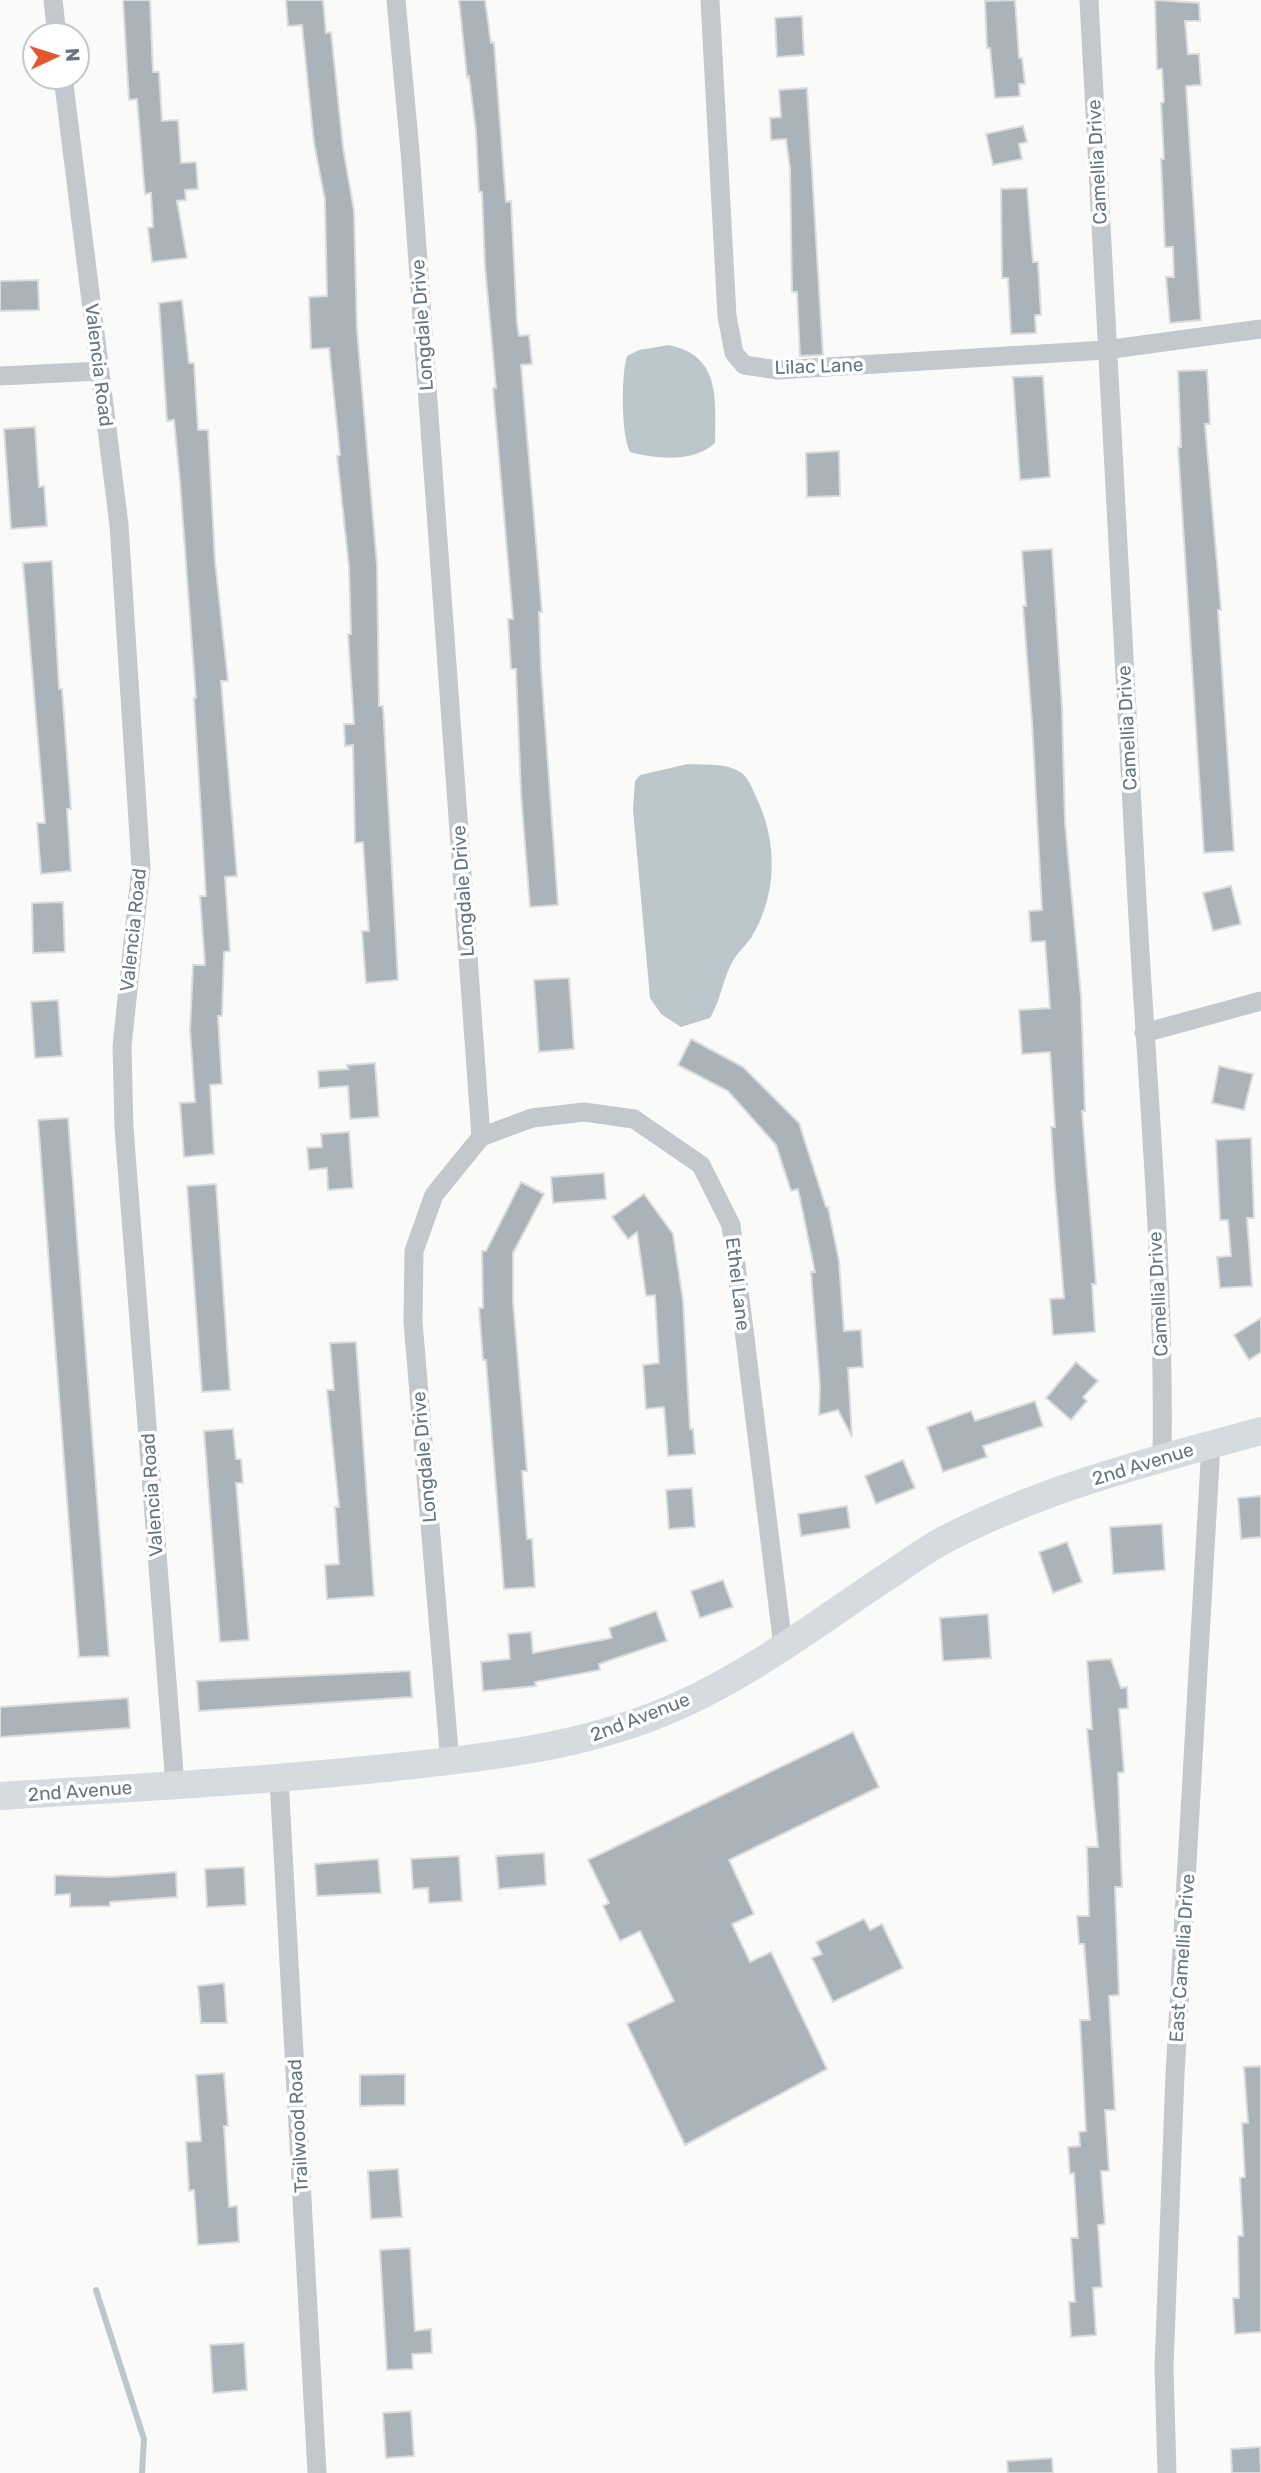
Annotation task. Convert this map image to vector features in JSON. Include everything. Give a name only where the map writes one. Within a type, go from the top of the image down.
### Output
[{"type":"street","points":[[53,0],[55,21]]},
{"type":"street","name":"Longdale Drive","points":[[396,0],[412,178],[481,1137],[434,1195],[414,1251],[413,1322],[450,1762]]},
{"type":"street","name":"Lilac Lane","points":[[710,0],[727,316],[734,353],[744,365],[778,370],[1105,350],[1261,329]]},
{"type":"street","name":"Camellia Drive","points":[[1089,0],[1105,350],[1163,1390],[1162,1457]]},
{"type":"street","name":"Valencia Road","points":[[65,91],[119,526],[141,868],[122,1046],[124,1128],[175,1785]]},
{"type":"street","points":[[0,376],[100,371]]},
{"type":"street","points":[[1144,1033],[1261,1001]]},
{"type":"street","name":"Ethel Lane","points":[[481,1137],[532,1118],[584,1112],[634,1119],[701,1165],[731,1224],[783,1646]]},
{"type":"street","name":"2nd Avenue","points":[[0,1796],[279,1779],[450,1762],[533,1751],[608,1732],[665,1712],[783,1646],[943,1540],[1056,1492],[1162,1457],[1261,1430]]},
{"type":"street","name":"East Camellia Drive","points":[[1167,2473],[1164,2368],[1175,2074],[1211,1444]]},
{"type":"street","name":"Trailwood Road","points":[[279,1779],[317,2473]]},
{"type":"shaded area","points":[[669,345],[699,359],[707,370],[714,396],[715,443],[696,454],[674,458],[630,452],[623,404],[627,356],[639,350]]},
{"type":"shaded area","points":[[688,764],[729,767],[746,777],[769,833],[772,869],[760,922],[730,966],[710,1018],[681,1027],[661,1014],[650,998],[633,809],[635,781],[640,775]]},
{"type":"building","points":[[123,0],[150,0],[153,72],[159,72],[162,121],[178,120],[181,163],[196,162],[198,189],[185,190],[186,200],[177,201],[187,258],[152,262],[148,228],[153,227],[151,193],[145,194],[137,99],[129,100]]},
{"type":"building","points":[[286,0],[323,0],[326,33],[331,32],[343,147],[354,211],[357,330],[377,565],[379,706],[383,706],[398,980],[366,983],[362,931],[369,931],[363,842],[355,843],[353,745],[345,746],[344,724],[354,724],[348,634],[351,634],[349,567],[337,456],[340,455],[329,348],[311,349],[309,297],[327,296],[325,200],[314,143],[302,25],[288,26]]},
{"type":"building","points":[[459,0],[485,0],[491,43],[494,42],[506,202],[511,201],[517,323],[519,336],[529,335],[532,364],[521,365],[542,612],[539,612],[541,667],[558,905],[530,907],[521,794],[516,669],[511,669],[508,619],[513,619],[493,388],[496,388],[485,266],[482,192],[479,192],[476,132]]},
{"type":"building","points":[[1015,0],[1019,58],[1022,58],[1025,84],[1019,84],[1020,96],[995,98],[990,48],[987,48],[985,1]]},
{"type":"building","points":[[1155,0],[1199,3],[1200,21],[1185,21],[1188,54],[1199,54],[1201,85],[1186,86],[1201,320],[1170,323],[1166,277],[1174,277],[1173,247],[1165,247],[1161,159],[1164,159],[1161,103],[1164,102],[1162,69],[1157,69]]},
{"type":"building","points":[[802,16],[804,55],[777,57],[775,18]]},
{"type":"building","points":[[807,88],[823,355],[800,356],[797,292],[792,292],[790,168],[786,139],[771,140],[770,118],[781,117],[779,90]]},
{"type":"building","points":[[1023,126],[1027,142],[1019,144],[1022,159],[993,165],[986,134]]},
{"type":"building","points":[[1027,188],[1033,262],[1038,262],[1041,315],[1035,315],[1036,333],[1011,334],[1008,278],[1002,278],[1001,189]]},
{"type":"building","points":[[38,280],[39,310],[0,311],[0,281]]},
{"type":"building","points":[[182,300],[189,363],[194,363],[198,430],[208,430],[215,561],[228,681],[221,681],[237,876],[225,877],[230,951],[224,952],[222,1016],[218,1016],[222,1084],[210,1085],[214,1154],[184,1157],[180,1103],[195,1102],[190,1030],[193,965],[205,965],[200,896],[206,896],[196,698],[180,482],[174,420],[167,421],[159,303]]},
{"type":"building","points":[[1207,370],[1210,424],[1205,424],[1221,610],[1218,610],[1234,851],[1204,853],[1178,447],[1181,447],[1178,371]]},
{"type":"building","points":[[1043,376],[1050,477],[1020,480],[1013,377]]},
{"type":"building","points":[[35,427],[39,487],[44,486],[47,526],[11,529],[4,429]]},
{"type":"building","points":[[839,451],[840,496],[807,497],[806,453]]},
{"type":"building","points":[[1052,549],[1062,707],[1065,823],[1081,997],[1085,1111],[1082,1111],[1096,1284],[1092,1284],[1095,1332],[1053,1335],[1050,1299],[1064,1298],[1051,1127],[1055,1127],[1050,1052],[1022,1054],[1019,1010],[1050,1008],[1045,941],[1031,942],[1029,911],[1042,910],[1022,551]]},
{"type":"building","points":[[52,561],[59,689],[62,689],[71,809],[67,809],[71,871],[41,874],[37,823],[45,823],[23,563]]},
{"type":"building","points":[[1231,886],[1241,924],[1213,931],[1203,893]]},
{"type":"building","points":[[63,902],[65,952],[33,953],[32,903]]},
{"type":"building","points":[[569,978],[574,1049],[539,1052],[534,980]]},
{"type":"building","points":[[58,1000],[62,1056],[35,1058],[31,1002]]},
{"type":"building","points":[[691,1039],[743,1067],[799,1123],[828,1207],[839,1261],[844,1331],[861,1330],[863,1367],[848,1368],[852,1437],[838,1410],[819,1415],[820,1386],[811,1272],[815,1272],[798,1189],[791,1191],[776,1145],[728,1091],[678,1065]]},
{"type":"building","points":[[375,1063],[379,1117],[350,1119],[348,1086],[319,1088],[318,1071],[348,1069],[347,1065]]},
{"type":"building","points":[[1219,1066],[1253,1074],[1244,1110],[1212,1103]]},
{"type":"building","points":[[68,1118],[109,1656],[79,1657],[38,1120]]},
{"type":"building","points":[[349,1132],[353,1188],[328,1190],[327,1168],[309,1170],[307,1148],[322,1147],[321,1134]]},
{"type":"building","points":[[1251,1138],[1254,1218],[1247,1218],[1252,1286],[1220,1288],[1217,1257],[1231,1256],[1228,1220],[1220,1220],[1216,1140]]},
{"type":"building","points":[[604,1173],[606,1199],[553,1203],[551,1177]]},
{"type":"building","points":[[521,1182],[544,1194],[513,1253],[513,1301],[527,1471],[522,1471],[527,1539],[532,1539],[535,1587],[504,1589],[486,1360],[483,1360],[479,1308],[483,1308],[482,1251],[486,1251]]},
{"type":"building","points":[[216,1184],[230,1390],[202,1392],[187,1186]]},
{"type":"building","points":[[644,1194],[673,1234],[683,1301],[690,1429],[693,1429],[695,1454],[668,1456],[664,1407],[646,1409],[643,1365],[659,1363],[655,1295],[646,1296],[637,1232],[628,1239],[612,1217]]},
{"type":"building","points":[[1261,1318],[1261,1352],[1249,1360],[1234,1335]]},
{"type":"building","points":[[356,1342],[374,1596],[327,1599],[325,1565],[339,1564],[335,1507],[339,1507],[327,1390],[334,1390],[330,1343]]},
{"type":"building","points":[[1076,1362],[1098,1381],[1083,1397],[1087,1401],[1071,1420],[1046,1398]]},
{"type":"building","points":[[1035,1401],[1043,1426],[983,1446],[987,1457],[943,1472],[927,1427],[971,1411],[975,1421]]},
{"type":"building","points":[[233,1429],[236,1459],[241,1459],[243,1483],[236,1483],[249,1640],[220,1642],[204,1431]]},
{"type":"building","points":[[903,1460],[915,1488],[876,1504],[865,1476]]},
{"type":"building","points":[[692,1488],[695,1527],[669,1529],[666,1490]]},
{"type":"building","points":[[1261,1496],[1261,1537],[1241,1539],[1238,1498]]},
{"type":"building","points":[[847,1506],[850,1528],[801,1536],[798,1514]]},
{"type":"building","points":[[1162,1524],[1165,1570],[1113,1574],[1110,1527]]},
{"type":"building","points":[[1067,1542],[1082,1582],[1053,1593],[1039,1552]]},
{"type":"building","points":[[723,1580],[733,1607],[700,1618],[691,1591]]},
{"type":"building","points":[[656,1611],[667,1641],[599,1664],[600,1670],[535,1682],[536,1686],[483,1691],[481,1662],[510,1659],[508,1634],[531,1632],[533,1653],[612,1638],[609,1628]]},
{"type":"building","points":[[988,1614],[991,1658],[943,1661],[940,1618]]},
{"type":"building","points":[[1111,1659],[1121,1688],[1127,1687],[1128,1708],[1119,1709],[1124,1772],[1118,1773],[1122,1887],[1115,1887],[1119,1995],[1109,1996],[1115,2110],[1105,2110],[1109,2171],[1101,2171],[1105,2224],[1098,2225],[1102,2287],[1093,2288],[1096,2335],[1071,2337],[1069,2302],[1075,2302],[1071,2238],[1078,2238],[1074,2173],[1070,2174],[1068,2147],[1080,2146],[1079,2132],[1086,2131],[1080,2020],[1090,2020],[1084,1944],[1079,1944],[1077,1916],[1089,1916],[1087,1847],[1098,1847],[1087,1729],[1092,1729],[1087,1661]]},
{"type":"building","points":[[410,1671],[412,1697],[199,1711],[197,1681]]},
{"type":"building","points":[[128,1698],[130,1728],[0,1737],[0,1707]]},
{"type":"building","points":[[853,1732],[879,1787],[729,1860],[754,1914],[732,1924],[750,1962],[771,1952],[827,2069],[685,2145],[627,2024],[674,2001],[640,1931],[620,1941],[603,1906],[609,1903],[588,1860]]},
{"type":"building","points":[[544,1853],[546,1885],[499,1889],[496,1856]]},
{"type":"building","points":[[459,1856],[462,1901],[429,1903],[428,1888],[413,1889],[411,1859]]},
{"type":"building","points":[[378,1859],[381,1893],[317,1896],[315,1864]]},
{"type":"building","points":[[244,1867],[246,1905],[207,1907],[205,1869]]},
{"type":"building","points":[[176,1872],[177,1897],[110,1902],[110,1906],[70,1907],[70,1894],[55,1895],[55,1875],[110,1877]]},
{"type":"building","points":[[864,1919],[870,1930],[882,1924],[903,1968],[833,2002],[812,1958],[822,1954],[816,1942]]},
{"type":"building","points":[[224,1983],[227,2023],[201,2023],[198,1986]]},
{"type":"building","points":[[1261,2066],[1261,2332],[1235,2334],[1233,2298],[1239,2298],[1238,2236],[1243,2236],[1240,2178],[1245,2177],[1242,2123],[1248,2123],[1244,2067]]},
{"type":"building","points":[[224,2073],[229,2207],[237,2206],[239,2242],[198,2245],[194,2190],[189,2191],[186,2142],[201,2141],[196,2075]]},
{"type":"building","points":[[405,2074],[405,2105],[360,2106],[360,2075]]},
{"type":"building","points":[[398,2169],[402,2217],[371,2219],[368,2171]]},
{"type":"building","points":[[410,2248],[415,2331],[431,2329],[432,2353],[412,2354],[413,2369],[387,2370],[380,2250]]},
{"type":"building","points":[[244,2343],[247,2390],[213,2393],[210,2345]]},
{"type":"building","points":[[411,2411],[414,2456],[386,2458],[383,2413]]},
{"type":"building","points":[[1260,2447],[1261,2473],[1232,2473],[1231,2449]]},
{"type":"building","points":[[1052,2458],[1053,2473],[1008,2473],[1007,2461]]},
{"type":"waterway","points":[[96,2290],[144,2439],[142,2473]]}]
